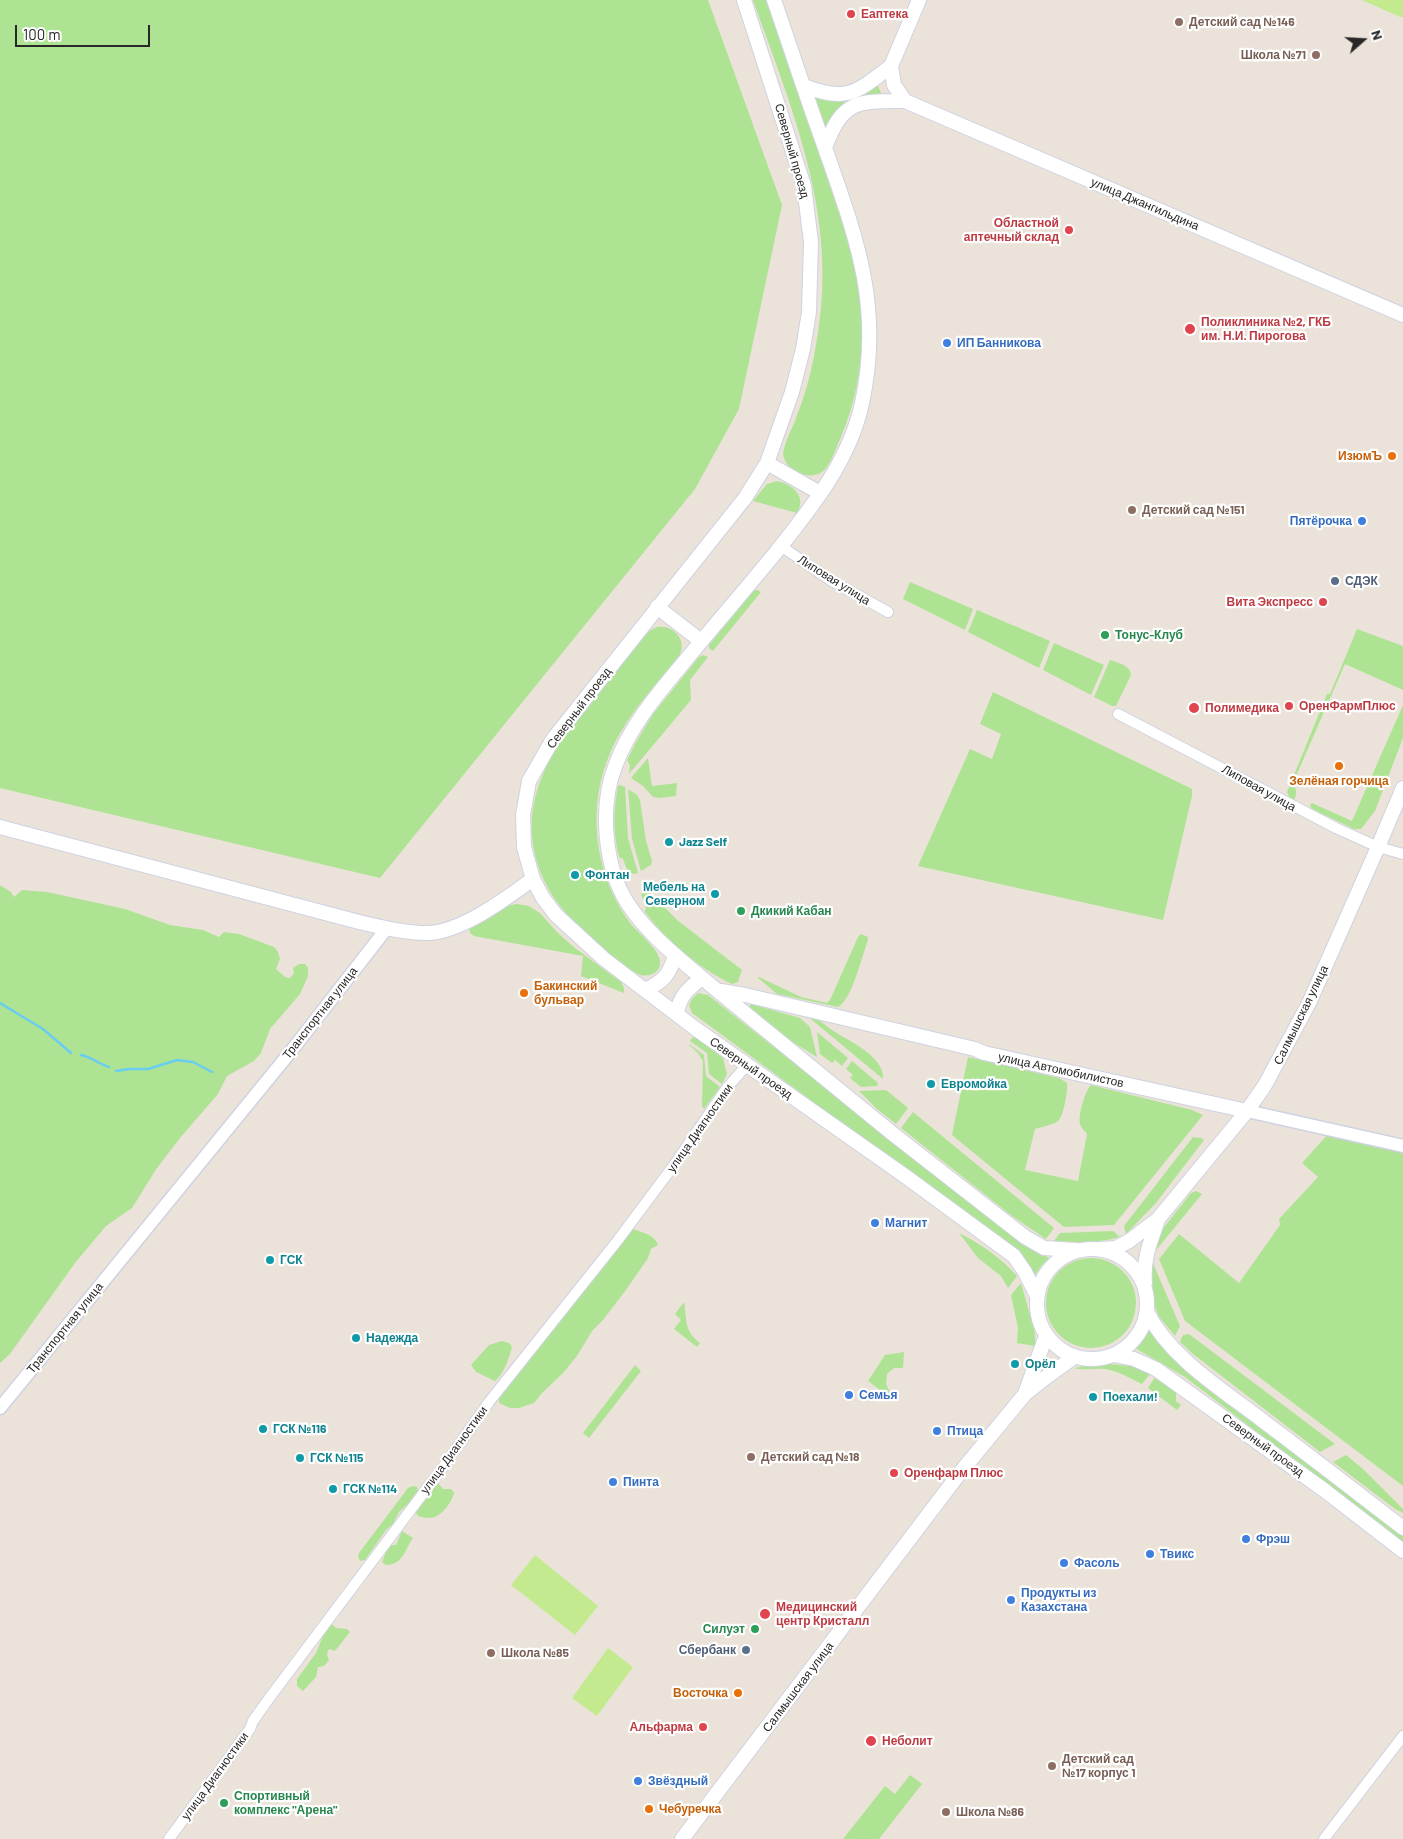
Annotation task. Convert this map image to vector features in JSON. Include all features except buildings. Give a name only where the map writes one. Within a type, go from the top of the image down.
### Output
[{"type":"main road","name":"Северный проезд","points":[[744,0],[802,176],[809,213],[812,242],[809,312],[803,349],[792,392],[767,463],[726,524],[657,607],[553,739],[530,781],[524,815],[524,847],[533,879],[543,898],[556,915],[577,936],[604,959],[677,1014],[1014,1256],[1025,1272],[1037,1296]]},
{"type":"main road","points":[[774,0],[858,244],[866,283],[870,343],[867,377],[861,407],[846,449],[834,473],[802,520],[657,695],[632,730],[612,773],[606,807],[607,843],[620,891],[640,920],[675,955],[893,1134],[1025,1237],[1044,1248],[1076,1250],[1116,1248],[1129,1241],[1158,1219]]},
{"type":"main road","points":[[804,86],[819,92],[835,95],[848,94],[858,90],[891,66],[919,0]]},
{"type":"main road","points":[[891,66],[894,84],[898,94],[905,101]]},
{"type":"main road","points":[[825,148],[830,132],[839,118],[857,104],[878,101],[905,101]]},
{"type":"main road","name":"улица Джангильдина","points":[[905,101],[1403,316]]},
{"type":"main road","points":[[767,463],[820,494]]},
{"type":"main road","points":[[657,607],[701,642]]},
{"type":"main road","name":"Салмышская улица","points":[[1158,1219],[1247,1111],[1265,1085],[1300,1021],[1403,788]]},
{"type":"main road","points":[[0,827],[387,928],[430,933],[442,931],[486,911],[533,879]]},
{"type":"main road","points":[[645,990],[658,984],[671,969],[675,955]]},
{"type":"main road","points":[[677,1014],[681,997],[702,978]]},
{"type":"main road","name":"улица Автомобилистов","points":[[719,991],[744,995],[938,1040],[984,1053],[1247,1111]]},
{"type":"main road","points":[[1076,1250],[1062,1257],[1050,1267],[1041,1281],[1037,1296],[1038,1317],[1046,1336],[1059,1349],[1074,1357],[1095,1360],[1114,1355],[1126,1348],[1136,1338],[1143,1326],[1147,1312],[1144,1270],[1146,1252],[1158,1219]]},
{"type":"main road","points":[[1100,1249],[1119,1255],[1130,1264],[1145,1286]]},
{"type":"main road","name":"Северный проезд","points":[[1147,1312],[1155,1328],[1172,1348],[1205,1376],[1403,1528]]},
{"type":"main road","points":[[1025,1394],[1046,1336]]},
{"type":"main road","name":"Северный проезд","points":[[1114,1355],[1134,1359],[1156,1368],[1324,1490],[1403,1551]]},
{"type":"main road","points":[[1025,1394],[1074,1357]]},
{"type":"main road","name":"Салмышская улица","points":[[682,1839],[954,1482],[1025,1394]]},
{"type":"street","name":"Липовая улица","points":[[781,546],[830,580],[888,612]]},
{"type":"street","name":"Липовая улица","points":[[1118,714],[1276,795],[1298,810],[1378,847],[1403,854]]},
{"type":"street","name":"Транспортная улица","points":[[0,1408],[292,1050],[387,928]]},
{"type":"street","name":"улица Диагностики","points":[[169,1839],[250,1729],[270,1697],[490,1402],[628,1226],[674,1165],[726,1089],[747,1065]]},
{"type":"street","name":"улица Автомобилистов","points":[[1247,1111],[1403,1146]]},
{"type":"street","points":[[1324,1839],[1403,1736]]},
{"type":"green space","points":[[0,0],[708,0],[782,205],[739,409],[695,489],[380,878],[0,788]]},
{"type":"green space","points":[[753,0],[766,0],[847,236],[859,286],[862,337],[856,388],[850,413],[833,457],[821,473],[814,475],[800,474],[788,466],[783,453],[809,380],[814,356],[821,308],[822,262],[818,217],[799,131]]},
{"type":"green space","points":[[1362,0],[1403,0],[1403,17],[1400,17]]},
{"type":"green space","points":[[877,84],[882,95],[848,103],[837,112],[826,129],[814,96],[833,101],[847,100],[861,95]]},
{"type":"green space","points":[[777,481],[788,485],[797,492],[800,507],[797,513],[753,501],[767,484]]},
{"type":"green space","points":[[910,582],[973,609],[965,630],[903,599]]},
{"type":"green space","points":[[754,590],[761,592],[713,651],[709,648],[709,645]]},
{"type":"green space","points":[[977,610],[1050,641],[1039,668],[968,632]]},
{"type":"green space","points":[[657,627],[669,628],[674,631],[680,639],[681,650],[679,656],[633,713],[611,751],[603,772],[598,794],[597,817],[598,839],[608,883],[630,923],[653,948],[660,959],[659,967],[655,973],[645,976],[630,969],[599,946],[559,905],[545,882],[535,854],[532,828],[534,803],[541,778],[552,755],[583,711],[649,631]]},
{"type":"green space","points":[[1357,629],[1403,646],[1403,690],[1345,664],[1293,783],[1296,792],[1294,801],[1290,799],[1287,792],[1327,694],[1330,694]]},
{"type":"green space","points":[[1054,643],[1104,665],[1091,695],[1043,670]]},
{"type":"green space","points":[[703,655],[708,657],[690,680],[691,700],[629,774],[630,766],[627,760],[653,714],[699,657]]},
{"type":"green space","points":[[1110,660],[1120,663],[1129,669],[1131,675],[1116,706],[1112,706],[1094,697]]},
{"type":"green space","points":[[993,692],[1192,789],[1192,796],[1163,920],[918,866],[970,749],[992,759],[1001,734],[980,724]]},
{"type":"green space","points":[[1403,705],[1403,738],[1375,811],[1361,829],[1354,829],[1312,809],[1310,805],[1312,803],[1352,821]]},
{"type":"green space","points":[[648,758],[652,786],[677,783],[676,796],[653,797],[643,786],[631,778]]},
{"type":"green space","points":[[618,786],[625,787],[628,838],[638,873],[634,874],[628,872],[623,859],[619,857],[616,839],[615,804]]},
{"type":"green space","points":[[628,789],[637,795],[640,800],[646,841],[652,861],[651,865],[641,871],[632,839]]},
{"type":"green space","points":[[0,885],[11,892],[14,897],[22,890],[47,892],[125,909],[170,925],[203,930],[219,937],[224,932],[239,934],[274,947],[280,959],[276,969],[285,977],[290,978],[294,973],[293,968],[299,964],[305,964],[308,968],[308,976],[300,994],[270,1029],[261,1053],[254,1061],[227,1076],[218,1094],[157,1168],[132,1208],[106,1226],[75,1263],[10,1354],[0,1363]]},
{"type":"green space","points":[[646,888],[677,920],[742,970],[738,982],[732,984],[719,978],[684,953],[664,934],[645,912],[646,906],[641,895]]},
{"type":"green space","points":[[517,904],[529,906],[540,913],[575,948],[621,982],[624,993],[581,976],[583,956],[474,936],[470,933],[469,928],[505,906]]},
{"type":"green space","points":[[861,934],[868,937],[868,940],[860,966],[848,995],[838,1007],[777,994],[758,978],[801,997],[827,1003]]},
{"type":"green space","points":[[698,993],[708,995],[1025,1245],[1049,1258],[1035,1275],[1019,1253],[692,1013],[689,1005]]},
{"type":"green space","points":[[751,1004],[800,1018],[810,1027],[817,1057],[794,1043],[749,1007]]},
{"type":"green space","points":[[806,1015],[817,1019],[872,1056],[882,1071],[883,1079]]},
{"type":"green space","points":[[817,1032],[848,1058],[842,1066],[835,1060],[832,1063],[820,1054]]},
{"type":"green space","points":[[696,1036],[723,1058],[727,1074],[722,1084],[709,1074],[707,1053],[690,1041]]},
{"type":"green space","points":[[689,1044],[704,1055],[706,1076],[720,1087],[704,1109],[702,1106],[703,1061]]},
{"type":"green space","points":[[968,1057],[1059,1078],[1067,1083],[1062,1114],[1058,1121],[1053,1124],[1035,1129],[1025,1170],[1078,1181],[1087,1134],[1081,1125],[1080,1115],[1084,1098],[1091,1085],[1192,1110],[1203,1115],[1114,1225],[1064,1227],[952,1135]]},
{"type":"green space","points":[[852,1061],[878,1083],[877,1086],[861,1087],[850,1078],[853,1075],[846,1069]]},
{"type":"green space","points":[[886,1090],[908,1108],[896,1124],[859,1091]]},
{"type":"green space","points":[[913,1112],[1054,1228],[1046,1239],[1012,1216],[901,1128]]},
{"type":"green space","points":[[1329,1133],[1403,1151],[1403,1486],[1185,1321],[1159,1259],[1179,1234],[1239,1283],[1280,1225],[1279,1219],[1318,1177],[1302,1163]]},
{"type":"green space","points":[[1193,1137],[1204,1140],[1156,1203],[1126,1234],[1124,1226]]},
{"type":"green space","points":[[1196,1191],[1202,1194],[1157,1249],[1152,1251],[1157,1236],[1191,1193]]},
{"type":"green space","points":[[630,1228],[654,1238],[658,1245],[651,1249],[648,1258],[626,1290],[592,1331],[577,1356],[534,1403],[519,1408],[510,1408],[499,1403],[499,1398]]},
{"type":"green space","points":[[1113,1231],[1120,1237],[1087,1242],[1054,1241],[1060,1233]]},
{"type":"green space","points":[[959,1233],[990,1252],[1017,1276],[1008,1288],[1001,1276],[978,1258]]},
{"type":"green space","points":[[1082,1258],[1100,1258],[1116,1265],[1129,1278],[1136,1294],[1136,1312],[1129,1328],[1116,1341],[1100,1348],[1082,1348],[1066,1341],[1053,1328],[1046,1312],[1046,1294],[1053,1278],[1066,1265]]},
{"type":"green space","points":[[1150,1260],[1180,1326],[1175,1336],[1159,1317],[1154,1304]]},
{"type":"green space","points":[[1021,1283],[1035,1333],[1035,1346],[1017,1343],[1018,1328],[1011,1295]]},
{"type":"green space","points":[[684,1302],[689,1330],[700,1343],[697,1347],[674,1329],[681,1320],[675,1314]]},
{"type":"green space","points":[[1150,1330],[1173,1358],[1188,1372],[1403,1536],[1403,1544],[1185,1377],[1135,1348]]},
{"type":"green space","points":[[1189,1334],[1335,1444],[1320,1452],[1193,1354],[1180,1342],[1183,1335]]},
{"type":"green space","points":[[502,1341],[509,1343],[512,1347],[504,1370],[495,1381],[476,1372],[471,1365],[489,1345]]},
{"type":"green space","points":[[904,1352],[903,1368],[894,1368],[887,1374],[886,1384],[890,1392],[888,1396],[868,1381],[885,1355]]},
{"type":"green space","points":[[1109,1364],[1131,1366],[1150,1374],[1142,1384],[1110,1370],[1074,1368]]},
{"type":"green space","points":[[635,1365],[641,1371],[589,1438],[583,1433]]},
{"type":"green space","points":[[1155,1377],[1172,1388],[1176,1393],[1176,1401],[1181,1405],[1177,1410],[1148,1388]]},
{"type":"green space","points":[[1346,1455],[1363,1469],[1403,1509],[1403,1513],[1333,1462]]},
{"type":"green space","points":[[438,1483],[443,1489],[451,1489],[454,1492],[449,1504],[434,1517],[418,1516],[415,1511]]},
{"type":"green space","points":[[417,1487],[418,1490],[409,1503],[399,1512],[393,1524],[386,1530],[365,1560],[360,1561],[359,1553],[408,1488]]},
{"type":"green space","points":[[402,1531],[413,1538],[400,1559],[386,1565],[382,1562],[388,1547],[396,1545]]},
{"type":"green space","points":[[535,1555],[598,1606],[575,1635],[511,1585]]},
{"type":"green space","points":[[332,1624],[336,1628],[347,1629],[350,1632],[335,1651],[329,1649],[327,1654],[329,1660],[324,1666],[318,1667],[316,1677],[303,1691],[297,1686],[297,1679],[316,1653],[323,1636]]},
{"type":"green space","points":[[608,1648],[633,1667],[597,1716],[572,1698]]},
{"type":"green space","points":[[910,1775],[922,1784],[879,1839],[843,1839],[885,1786],[895,1794]]},
{"type":"waterway","points":[[0,1003],[43,1029],[71,1053]]},
{"type":"waterway","points":[[81,1055],[109,1067]]},
{"type":"waterway","points":[[116,1071],[148,1069],[177,1060],[193,1062],[212,1072]]},
{"type":"place","name":"Еаптека","points":[[851,14]]},
{"type":"place","name":"Детский сад №146","points":[[1179,22]]},
{"type":"place","name":"Школа №71","points":[[1316,55]]},
{"type":"place","name":"Областной аптечный склад","points":[[1069,230]]},
{"type":"place","name":"Поликлиника №2, ГКБ им. Н.И. Пирогова","points":[[1190,329]]},
{"type":"place","name":"ИП Банникова","points":[[947,343]]},
{"type":"place","name":"ИзюмЪ","points":[[1392,456]]},
{"type":"place","name":"Детский сад №151","points":[[1132,510]]},
{"type":"place","name":"Пятёрочка","points":[[1362,521]]},
{"type":"place","name":"СДЭК","points":[[1335,581]]},
{"type":"place","name":"Вита Экспресс","points":[[1323,602]]},
{"type":"place","name":"Тонус-Клуб","points":[[1105,635]]},
{"type":"place","name":"ОренФармПлюс","points":[[1289,706]]},
{"type":"place","name":"Полимедика","points":[[1194,708]]},
{"type":"place","name":"Зелёная горчица","points":[[1339,766]]},
{"type":"place","name":"Jazz Self","points":[[669,842]]},
{"type":"place","name":"Фонтан","points":[[575,875]]},
{"type":"place","name":"Мебель на Северном","points":[[715,894]]},
{"type":"place","name":"Дкикий Кабан","points":[[741,911]]},
{"type":"place","name":"Бакинский бульвар","points":[[524,993]]},
{"type":"place","name":"Евромойка","points":[[931,1084]]},
{"type":"place","name":"Магнит","points":[[875,1223]]},
{"type":"place","name":"ГСК","points":[[270,1260]]},
{"type":"place","name":"Надежда","points":[[356,1338]]},
{"type":"place","name":"Орёл","points":[[1015,1364]]},
{"type":"place","name":"Семья","points":[[849,1395]]},
{"type":"place","name":"Поехали!","points":[[1093,1397]]},
{"type":"place","name":"ГСК №116","points":[[263,1429]]},
{"type":"place","name":"Птица","points":[[937,1431]]},
{"type":"place","name":"Детский сад №18","points":[[751,1457]]},
{"type":"place","name":"ГСК №115","points":[[300,1458]]},
{"type":"place","name":"Оренфарм Плюс","points":[[894,1473]]},
{"type":"place","name":"Пинта","points":[[613,1482]]},
{"type":"place","name":"ГСК №114","points":[[333,1489]]},
{"type":"place","name":"Фрэш","points":[[1246,1539]]},
{"type":"place","name":"Твикс","points":[[1150,1554]]},
{"type":"place","name":"Фасоль","points":[[1064,1563]]},
{"type":"place","name":"Продукты из Казахстана","points":[[1011,1600]]},
{"type":"place","name":"Медицинский центр Кристалл","points":[[765,1614]]},
{"type":"place","name":"Силуэт","points":[[755,1629]]},
{"type":"place","name":"Сбербанк","points":[[746,1650]]},
{"type":"place","name":"Школа №85","points":[[491,1653]]},
{"type":"place","name":"Восточка","points":[[738,1693]]},
{"type":"place","name":"Альфарма","points":[[703,1727]]},
{"type":"place","name":"Неболит","points":[[871,1741]]},
{"type":"place","name":"Детский сад №17 корпус 1","points":[[1052,1766]]},
{"type":"place","name":"Звёздный","points":[[638,1781]]},
{"type":"place","name":"Спортивный комплекс \"Арена\"","points":[[224,1803]]},
{"type":"place","name":"Чебуречка","points":[[649,1809]]},
{"type":"place","name":"Школа №86","points":[[946,1812]]}]
